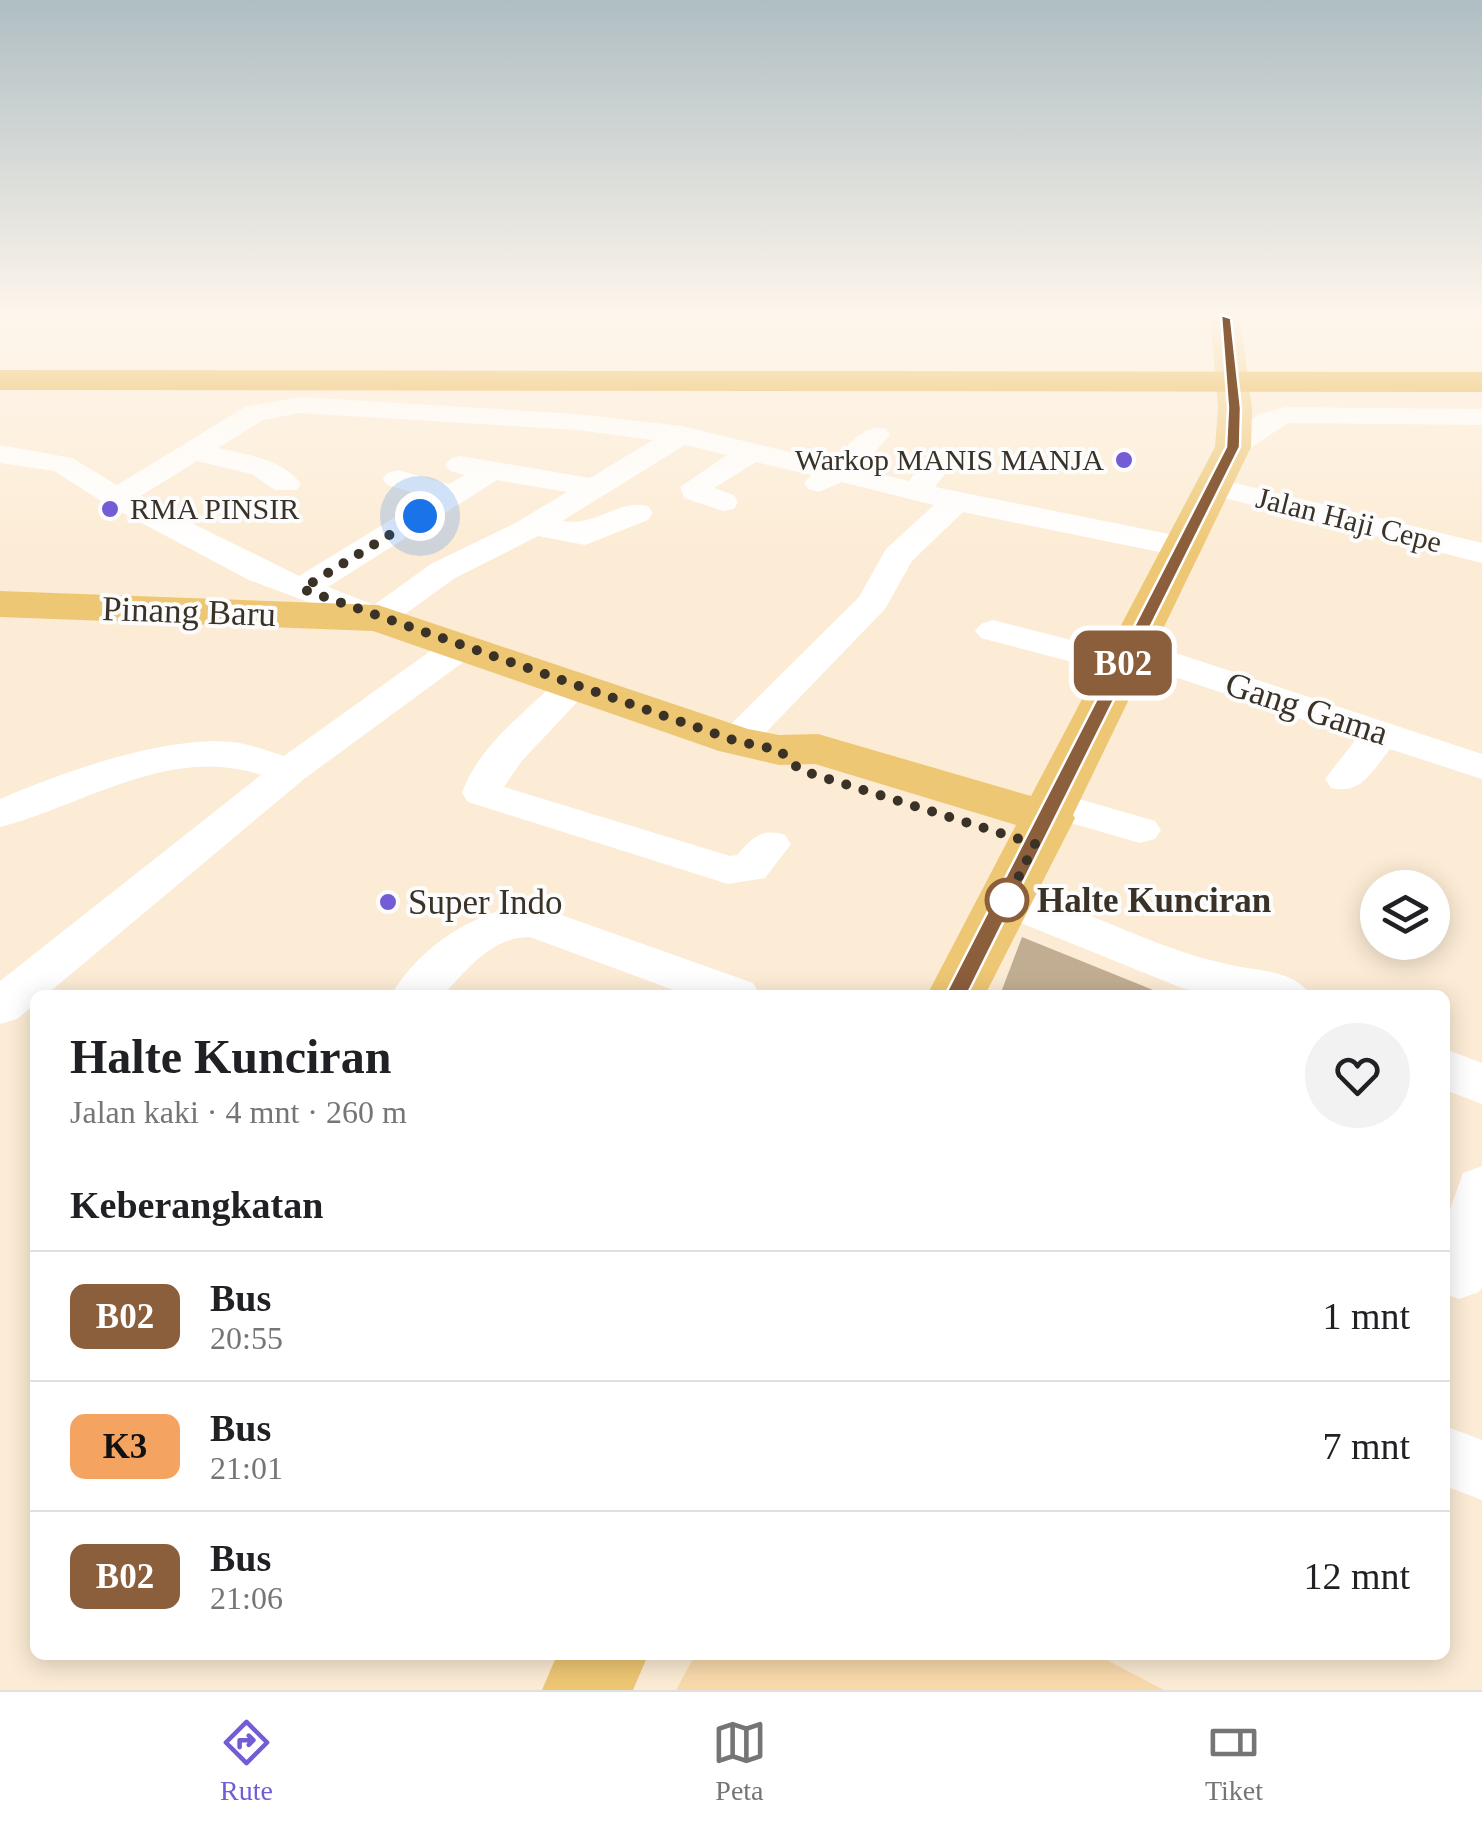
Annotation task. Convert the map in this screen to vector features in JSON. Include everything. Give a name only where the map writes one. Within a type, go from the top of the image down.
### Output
[{"type":"main road","points":[[959,990],[1184,547],[1228,448],[1227,397]]},
{"type":"main road","name":"Pinang Baru","points":[[0,604],[378,618],[758,746],[800,770],[1046,822]]},
{"type":"main road","points":[[586,1690],[602,1660]]},
{"type":"street","points":[[117,498],[255,413],[300,405],[578,422],[681,435],[956,501],[1184,547]]},
{"type":"street","points":[[1228,448],[1269,420],[1286,415],[1482,417]]},
{"type":"street","points":[[508,430],[653,453]]},
{"type":"street","points":[[0,454],[62,464],[117,498],[261,572],[378,618],[443,571],[534,526],[681,435]]},
{"type":"street","points":[[813,486],[840,471],[876,435]]},
{"type":"street","name":"Jalan Haji Cepe","points":[[1228,448],[1482,553]]},
{"type":"street","points":[[723,502],[695,492],[695,486],[753,451]]},
{"type":"street","points":[[195,452],[262,467],[286,484]]},
{"type":"street","points":[[918,489],[945,454]]},
{"type":"street","points":[[302,589],[467,478]]},
{"type":"street","points":[[398,479],[556,479],[596,488]]},
{"type":"street","points":[[1065,499],[1096,508],[1083,527]]},
{"type":"street","points":[[758,746],[872,602],[898,556],[956,501]]},
{"type":"street","points":[[534,526],[585,534],[636,529]]},
{"type":"street","name":"Gang Gama","points":[[993,631],[1127,657],[1383,732],[1482,767]]},
{"type":"street","points":[[0,1007],[290,771],[460,647]]},
{"type":"street","points":[[574,685],[498,766],[483,785],[482,794],[728,870],[750,868],[770,844]]},
{"type":"street","points":[[1345,779],[1383,732]]},
{"type":"street","points":[[0,814],[38,796],[165,761],[230,754],[290,771]]},
{"type":"street","points":[[1046,822],[1140,830]]},
{"type":"street","points":[[1007,901],[1198,976],[1272,990]]},
{"type":"street","points":[[420,990],[485,928],[510,920],[534,922],[722,990]]},
{"type":"street","points":[[1450,1070],[1482,1084]]},
{"type":"street","points":[[1459,1275],[1482,1188]]},
{"type":"street","points":[[1450,1458],[1482,1470]]},
{"type":"shaded area","points":[[692,1660],[1107,1660],[1164,1690],[676,1690]]},
{"type":"building","points":[[1022,937],[1153,990],[1002,990]]},
{"type":"bus line","name":"B02","points":[[959,990],[1215,488],[1233,447],[1234,397]]},
{"type":"place","name":"Warkop MANIS MANJA","points":[[1124,460]]},
{"type":"place","name":"RMA PINSIR","points":[[110,509]]},
{"type":"place","name":"Halte Kunciran","points":[[1007,900]]},
{"type":"place","name":"Super Indo","points":[[388,902]]},
{"type":"route","points":[[420,516],[302,589],[736,741],[779,750],[800,770],[1035,844],[1007,900]]}]
